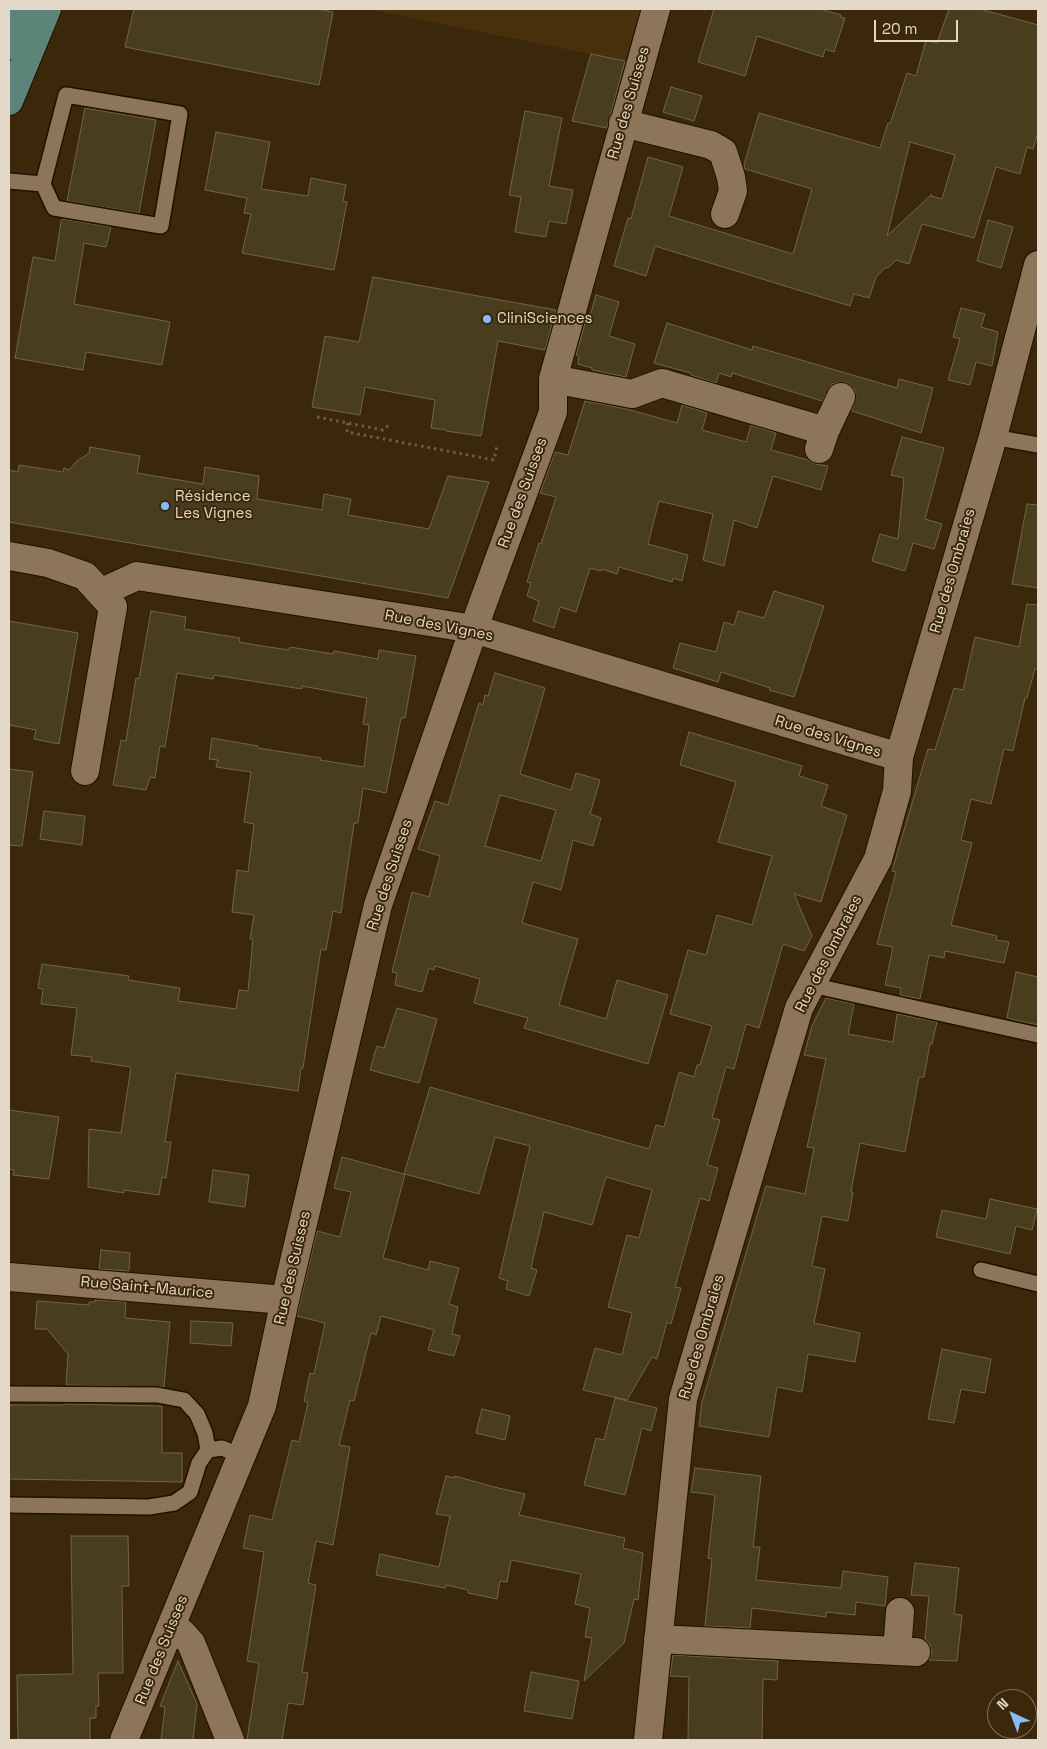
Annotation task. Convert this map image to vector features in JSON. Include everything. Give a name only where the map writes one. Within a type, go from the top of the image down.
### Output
[{"type":"main road","points":[[9,45],[22,9]]},
{"type":"main road","points":[[9,101],[47,9]]},
{"type":"street","name":"Rue des Suisses","points":[[124,1740],[172,1628],[262,1406],[285,1300],[378,905],[474,629],[553,412],[553,379],[656,9]]},
{"type":"street","points":[[624,123],[711,145],[723,152],[731,177],[733,191],[725,214]]},
{"type":"street","name":"Rue des Ombraies","points":[[648,1740],[683,1399],[799,1008],[878,860],[896,791],[899,757],[992,437],[1038,265]]},
{"type":"street","points":[[553,379],[632,394],[662,383],[822,440],[841,397]]},
{"type":"street","points":[[9,556],[48,563],[85,576],[113,607],[85,770]]},
{"type":"street","name":"Rue des Vignes","points":[[100,593],[138,576],[474,629],[899,757]]},
{"type":"street","name":"Rue Saint-Maurice","points":[[9,1277],[285,1300]]},
{"type":"street","points":[[658,1639],[906,1652],[900,1612]]},
{"type":"street","points":[[172,1628],[182,1633],[191,1643],[230,1740]]},
{"type":"lane","points":[[66,95],[180,114],[161,226],[54,208],[43,184],[66,95]]},
{"type":"lane","points":[[9,181],[43,184]]},
{"type":"lane","points":[[992,437],[1038,445]]},
{"type":"lane","points":[[811,985],[1038,1035]]},
{"type":"lane","points":[[981,1270],[1038,1284]]},
{"type":"lane","points":[[9,1394],[157,1395],[184,1400],[197,1414],[205,1434],[208,1450]]},
{"type":"lane","points":[[9,1504],[149,1507],[174,1503],[190,1492],[198,1463],[208,1450],[222,1448],[242,1456]]},
{"type":"path","points":[[317,417],[383,430],[389,425]]},
{"type":"path","points":[[348,423],[347,432],[494,460],[497,446]]},
{"type":"shaded area","points":[[368,9],[641,9],[625,61]]},
{"type":"building","points":[[134,9],[317,9],[333,12],[319,85],[125,47]]},
{"type":"building","points":[[714,9],[820,9],[845,18],[834,52],[825,49],[823,57],[757,36],[745,76],[698,62]]},
{"type":"building","points":[[949,9],[980,9],[1038,25],[1038,132],[1033,149],[1027,147],[1020,174],[996,167],[974,238],[922,224],[909,264],[896,260],[876,277],[869,298],[854,294],[850,306],[655,246],[646,276],[614,266],[628,218],[631,219],[648,157],[683,167],[669,216],[793,254],[812,189],[745,169],[744,165],[759,113],[880,148],[907,73],[916,76],[926,40],[937,43]],"holes":[[[910,142],[955,155],[942,199],[931,196],[932,194],[887,236]]]},
{"type":"building","points":[[591,54],[625,61],[607,128],[572,121]]},
{"type":"building","points":[[671,87],[702,96],[694,121],[663,112]]},
{"type":"building","points":[[85,108],[156,120],[139,213],[67,201]]},
{"type":"building","points":[[525,111],[562,118],[549,186],[573,190],[566,224],[549,221],[546,237],[515,232],[521,197],[509,195]]},
{"type":"building","points":[[216,132],[270,142],[261,189],[308,196],[311,178],[346,185],[343,201],[347,202],[334,270],[242,253],[251,214],[244,213],[247,198],[205,190]]},
{"type":"building","points":[[63,219],[111,227],[106,247],[84,243],[74,304],[170,322],[162,365],[86,352],[83,370],[15,358],[33,257],[55,261],[61,221]]},
{"type":"building","points":[[988,220],[1013,227],[1001,268],[977,261]]},
{"type":"building","points":[[373,277],[556,310],[545,350],[498,341],[481,436],[431,428],[435,400],[365,387],[360,415],[312,407],[325,336],[359,342]]},
{"type":"building","points":[[596,295],[619,302],[609,336],[635,344],[626,377],[592,370],[592,368],[578,364],[579,356],[576,355],[587,316],[590,316]]},
{"type":"building","points":[[961,308],[985,314],[981,327],[998,332],[992,366],[976,362],[970,385],[948,380],[960,339],[953,337]]},
{"type":"building","points":[[667,323],[752,350],[753,346],[897,388],[899,379],[933,388],[921,433],[852,411],[856,395],[854,388],[847,383],[839,382],[832,384],[822,401],[732,373],[731,377],[719,373],[716,383],[691,375],[691,373],[654,363]]},
{"type":"building","points":[[585,401],[627,409],[677,423],[682,405],[707,413],[702,430],[746,442],[751,425],[776,433],[771,450],[808,460],[815,464],[828,466],[821,490],[773,476],[757,528],[734,520],[724,566],[703,560],[713,514],[659,501],[648,544],[688,555],[682,581],[673,578],[672,582],[619,567],[617,574],[602,569],[601,571],[590,568],[576,612],[560,607],[554,628],[533,621],[539,601],[527,596],[531,583],[527,582],[556,497],[540,493],[555,452],[568,455]]},
{"type":"building","points":[[902,437],[944,448],[925,519],[942,524],[934,549],[913,543],[905,571],[872,561],[880,534],[898,539],[904,478],[891,475]]},
{"type":"building","points":[[90,447],[140,456],[137,473],[203,484],[205,467],[259,476],[257,499],[322,510],[324,494],[351,499],[348,515],[429,529],[448,476],[489,482],[448,598],[9,522],[9,470],[18,472],[19,465],[63,472],[64,468],[69,470],[77,461],[89,453]]},
{"type":"building","points":[[1027,504],[1038,505],[1038,588],[1012,584]]},
{"type":"building","points":[[774,591],[824,606],[794,697],[721,672],[718,682],[673,668],[680,643],[716,652],[724,622],[734,625],[738,611],[764,618]]},
{"type":"building","points":[[1027,604],[1038,605],[1038,669],[1035,669],[1027,698],[1025,698],[1013,751],[1004,749],[991,804],[971,799],[961,840],[972,843],[951,925],[997,936],[996,940],[1009,942],[1004,963],[945,951],[944,958],[929,955],[920,999],[900,995],[901,988],[885,985],[893,947],[877,944],[896,872],[892,871],[928,749],[935,750],[954,688],[963,690],[975,637],[1019,647]]},
{"type":"building","points":[[151,611],[186,617],[184,629],[240,638],[239,642],[262,646],[289,650],[290,647],[333,654],[334,651],[378,659],[379,650],[416,656],[405,718],[401,718],[386,793],[363,788],[358,823],[354,823],[341,913],[333,911],[326,950],[321,949],[298,1091],[176,1073],[165,1142],[171,1142],[166,1178],[162,1177],[159,1195],[124,1190],[124,1193],[88,1187],[89,1129],[121,1133],[131,1067],[91,1061],[92,1057],[71,1055],[77,1008],[41,1004],[43,989],[38,988],[42,964],[129,976],[128,980],[180,988],[178,1001],[236,1009],[239,990],[248,991],[253,939],[250,939],[254,915],[232,912],[237,870],[248,872],[254,824],[244,822],[251,772],[216,767],[218,760],[209,759],[212,738],[364,767],[369,725],[363,724],[367,698],[302,686],[302,689],[214,675],[213,679],[177,673],[165,747],[160,746],[155,778],[150,777],[146,790],[113,785],[121,740],[126,741],[136,678],[139,679]]},
{"type":"building","points":[[9,621],[78,633],[59,744],[34,739],[36,730],[9,725]]},
{"type":"building","points":[[495,673],[545,688],[520,774],[571,790],[576,773],[600,780],[590,814],[601,818],[593,846],[573,840],[561,890],[533,882],[522,923],[578,939],[559,1005],[606,1019],[617,980],[668,995],[648,1064],[524,1028],[528,1018],[474,1003],[480,979],[435,966],[434,970],[429,968],[422,992],[395,985],[397,973],[392,972],[412,892],[429,897],[440,856],[418,849],[435,801],[448,805],[479,703],[483,705],[485,695],[488,696]],"holes":[[[500,795],[556,810],[541,861],[485,846]]]},
{"type":"building","points":[[689,732],[802,766],[799,776],[828,785],[821,806],[847,815],[821,902],[794,894],[812,936],[804,951],[783,944],[759,1028],[746,1024],[734,1069],[726,1067],[712,1118],[720,1120],[707,1165],[718,1168],[709,1201],[700,1198],[675,1287],[681,1288],[671,1324],[667,1322],[657,1359],[652,1357],[627,1400],[583,1390],[595,1348],[622,1355],[632,1313],[608,1307],[627,1235],[639,1238],[652,1190],[606,1177],[592,1225],[544,1212],[531,1268],[537,1270],[529,1296],[506,1289],[508,1281],[499,1278],[530,1146],[495,1137],[479,1194],[405,1174],[383,1258],[428,1270],[430,1261],[459,1268],[449,1304],[458,1307],[452,1334],[460,1336],[454,1356],[428,1350],[434,1330],[381,1316],[376,1335],[371,1333],[354,1401],[350,1400],[339,1445],[350,1447],[333,1545],[316,1541],[308,1583],[316,1585],[302,1672],[308,1673],[303,1705],[288,1703],[282,1740],[247,1740],[259,1663],[247,1661],[264,1552],[243,1548],[250,1515],[272,1520],[292,1440],[299,1442],[308,1403],[304,1401],[310,1373],[314,1374],[325,1323],[297,1316],[317,1231],[340,1237],[351,1192],[334,1188],[342,1157],[404,1174],[430,1087],[649,1149],[656,1125],[664,1127],[679,1072],[694,1077],[697,1065],[700,1065],[712,1026],[670,1014],[688,950],[706,955],[717,915],[752,925],[772,856],[718,842],[736,782],[680,765]]},
{"type":"building","points":[[9,769],[33,772],[22,846],[9,845]]},
{"type":"building","points":[[44,811],[85,816],[82,845],[40,839]]},
{"type":"building","points":[[1016,972],[1038,977],[1038,1025],[1007,1018]]},
{"type":"building","points":[[826,998],[854,1004],[848,1034],[893,1042],[897,1014],[937,1022],[932,1044],[930,1044],[924,1077],[919,1077],[905,1152],[860,1143],[848,1221],[822,1216],[812,1266],[825,1269],[814,1323],[860,1333],[855,1362],[808,1354],[802,1392],[777,1387],[769,1437],[699,1426],[702,1402],[766,1186],[805,1194],[814,1148],[807,1147],[826,1059],[804,1055],[812,1026]]},
{"type":"building","points":[[397,1008],[437,1019],[419,1083],[370,1070],[377,1046],[384,1048]]},
{"type":"building","points":[[9,1110],[59,1117],[49,1179],[13,1175],[14,1170],[9,1169]]},
{"type":"building","points":[[213,1170],[249,1175],[245,1207],[209,1202]]},
{"type":"building","points":[[990,1199],[1037,1209],[1032,1230],[1016,1226],[1010,1254],[936,1237],[942,1210],[986,1219]]},
{"type":"building","points":[[101,1250],[130,1253],[129,1271],[99,1269]]},
{"type":"building","points":[[95,1300],[126,1302],[125,1318],[170,1322],[164,1387],[66,1385],[68,1354],[47,1329],[35,1329],[37,1301],[89,1305],[89,1302],[95,1302]]},
{"type":"building","points":[[191,1321],[233,1323],[231,1346],[190,1343]]},
{"type":"building","points":[[942,1349],[991,1359],[985,1393],[961,1389],[954,1423],[928,1419]]},
{"type":"building","points":[[615,1398],[657,1408],[651,1431],[642,1428],[625,1495],[584,1485],[596,1438],[604,1440]]},
{"type":"building","points":[[9,1405],[162,1406],[162,1453],[182,1453],[182,1482],[9,1479]]},
{"type":"building","points":[[482,1409],[510,1416],[505,1440],[476,1433]]},
{"type":"building","points":[[695,1468],[761,1476],[753,1547],[760,1547],[756,1580],[841,1588],[843,1571],[888,1577],[885,1606],[856,1602],[855,1615],[826,1612],[826,1617],[752,1608],[750,1628],[705,1626],[712,1559],[708,1558],[715,1495],[691,1492]]},
{"type":"building","points":[[446,1476],[455,1478],[455,1476],[525,1494],[519,1515],[625,1538],[623,1548],[643,1553],[638,1600],[634,1599],[624,1643],[584,1681],[592,1638],[585,1637],[590,1608],[575,1604],[581,1574],[511,1560],[507,1582],[500,1581],[497,1599],[468,1593],[468,1590],[446,1585],[445,1588],[376,1575],[380,1554],[439,1567],[450,1516],[436,1514]]},
{"type":"building","points":[[71,1536],[128,1536],[129,1586],[122,1586],[123,1673],[98,1673],[99,1706],[96,1706],[96,1718],[90,1718],[90,1740],[18,1740],[17,1675],[73,1674]]},
{"type":"building","points":[[915,1563],[959,1568],[954,1614],[962,1615],[957,1661],[929,1660],[932,1652],[930,1645],[925,1639],[929,1596],[911,1595]]},
{"type":"building","points":[[673,1655],[778,1661],[777,1680],[763,1679],[762,1740],[688,1740],[689,1677],[670,1676]]},
{"type":"building","points":[[178,1661],[197,1704],[193,1740],[161,1740],[165,1707],[160,1706]]},
{"type":"building","points":[[531,1672],[579,1681],[572,1719],[524,1711]]},
{"type":"place","name":"CliniSciences","points":[[487,319]]},
{"type":"place","name":"Résidence Les Vignes","points":[[165,506]]}]
